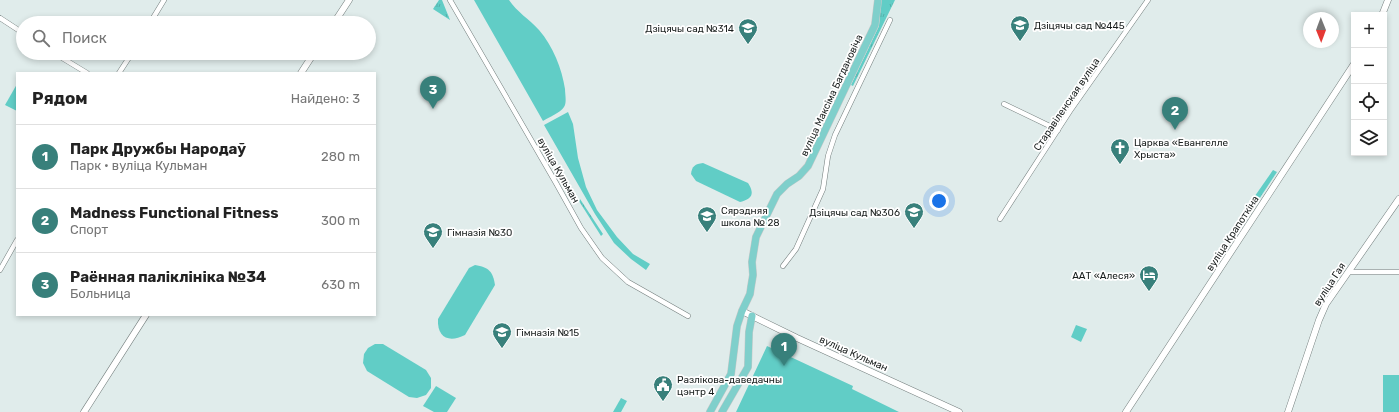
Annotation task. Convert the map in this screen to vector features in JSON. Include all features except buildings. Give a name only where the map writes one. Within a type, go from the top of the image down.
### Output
[{"type":"main road","points":[[339,16],[349,0]]},
{"type":"main road","name":"вуліца Максіма Багдановіча","points":[[710,412],[731,374],[737,326],[750,294],[753,275],[752,262],[756,237],[777,194],[787,184],[800,176],[808,166],[875,25],[878,0]]},
{"type":"main road","points":[[1383,12],[1388,0]]},
{"type":"main road","points":[[302,72],[309,60]]},
{"type":"main road","name":"вуліца Крапоткіна","points":[[1126,412],[1351,69]]},
{"type":"main road","name":"вуліца Гая","points":[[1288,412],[1319,320],[1334,292],[1399,199]]},
{"type":"main road","name":"вуліца Кульман","points":[[742,311],[958,412]]},
{"type":"main road","points":[[84,412],[145,316]]},
{"type":"main road","points":[[722,412],[748,367],[749,332],[752,316]]},
{"type":"street","points":[[154,16],[164,0]]},
{"type":"street","name":"вуліца Кульман","points":[[450,0],[556,182],[580,228],[602,258],[628,282],[688,316]]},
{"type":"street","name":"Старавіленская вуліца","points":[[1000,219],[1058,130],[1148,0]]},
{"type":"street","points":[[0,18],[16,28]]},
{"type":"street","name":"вуліца Максіма Багдановіча","points":[[783,266],[796,249],[823,189],[828,156],[832,144],[890,20]]},
{"type":"street","points":[[66,60],[85,72]]},
{"type":"street","points":[[121,72],[128,60]]},
{"type":"street","points":[[1004,104],[1058,130]]},
{"type":"street","points":[[0,270],[16,242]]},
{"type":"street","points":[[1349,272],[1399,272]]},
{"type":"green space","points":[[439,0],[442,0],[450,20],[433,9]]},
{"type":"green space","points":[[474,0],[509,0],[544,36],[556,58],[564,81],[566,98],[564,107],[560,111],[543,121]]},
{"type":"green space","points":[[881,0],[895,0],[853,86],[851,85],[879,26]]},
{"type":"green space","points":[[16,86],[16,110],[5,105]]},
{"type":"green space","points":[[568,112],[573,124],[578,158],[586,187],[597,210],[617,237],[633,254],[650,264],[646,270],[631,259],[614,243],[595,214],[544,125]]},
{"type":"green space","points":[[703,163],[748,183],[752,193],[750,198],[740,202],[696,181],[691,174],[692,169],[696,165]]},
{"type":"green space","points":[[1273,170],[1277,172],[1248,216],[1243,213]]},
{"type":"green space","points":[[580,199],[603,234],[601,236],[579,201]]},
{"type":"green space","points":[[475,265],[484,267],[490,271],[495,285],[465,335],[454,339],[445,337],[440,331],[438,319],[469,268]]},
{"type":"green space","points":[[1076,325],[1087,329],[1081,342],[1071,337]]},
{"type":"green space","points":[[375,344],[383,344],[426,370],[431,378],[431,388],[426,395],[417,398],[409,397],[367,371],[363,363],[364,354],[368,348]]},
{"type":"green space","points":[[767,346],[853,386],[852,389],[899,412],[736,412]]},
{"type":"green space","points":[[1383,375],[1399,375],[1399,412],[1383,412]]},
{"type":"green space","points":[[436,386],[456,398],[447,412],[434,412],[423,406]]},
{"type":"green space","points":[[621,398],[627,401],[621,412],[613,412]]},
{"type":"place","name":"Дзіцячы сад №445","points":[[1020,42]]},
{"type":"place","name":"Дзіцячы сад №314","points":[[748,45]]},
{"type":"place","name":"Раённая паліклініка №34","points":[[433,109]]},
{"type":"place","name":"Madness Functional Fitness","points":[[1175,130]]},
{"type":"place","name":"Царква «Евангелле Хрыста»","points":[[1120,165]]},
{"type":"place","name":"Дзіцячы сад №306","points":[[914,229]]},
{"type":"place","name":"Сярэдняя школа № 28","points":[[707,233]]},
{"type":"place","name":"Гімназія №30","points":[[433,249]]},
{"type":"place","name":"ААТ «Алеся»","points":[[1149,292]]},
{"type":"place","name":"Гімназія №15","points":[[502,349]]},
{"type":"place","name":"Парк Дружбы Народаў","points":[[784,366]]},
{"type":"place","name":"Разлікова-даведачны цэнтр 4","points":[[663,402]]}]
